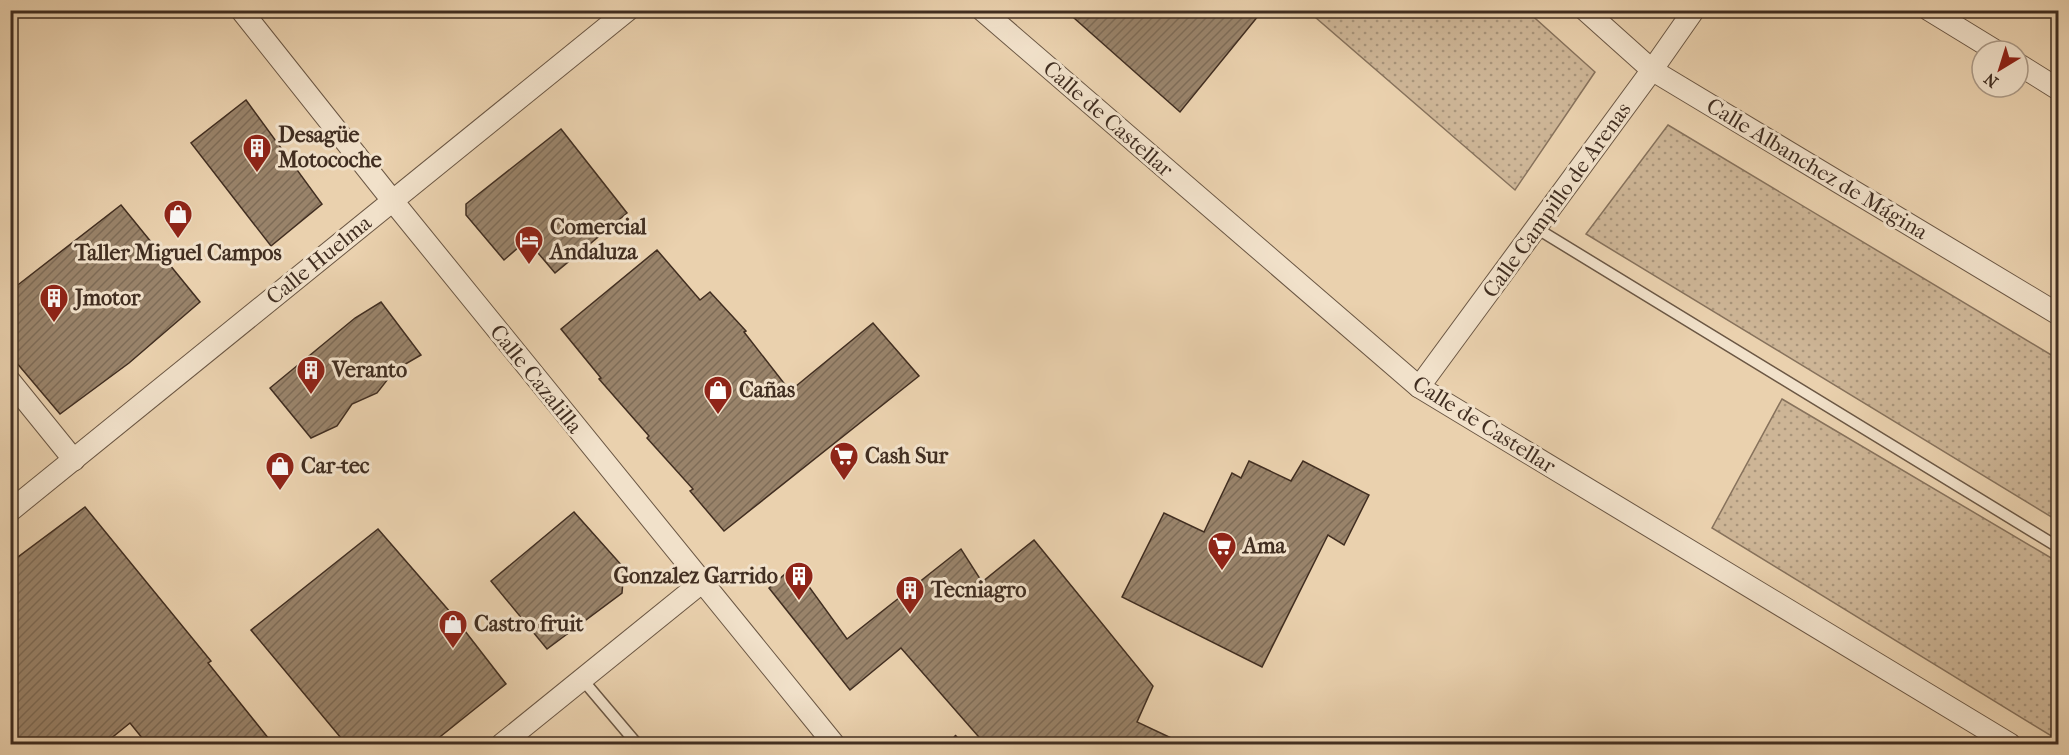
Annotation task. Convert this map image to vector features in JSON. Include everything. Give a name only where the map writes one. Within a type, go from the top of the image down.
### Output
[{"type":"street","name":"Calle Cazalilla","points":[[241,10],[701,583],[834,744]]},
{"type":"street","name":"Calle Huelma","points":[[10,511],[628,10]]},
{"type":"street","name":"Calle de Castellar","points":[[982,10],[1419,387],[2010,744]]},
{"type":"street","name":"Calle Albanchez de Mágina","points":[[1585,10],[1652,70],[2058,314]]},
{"type":"street","name":"Calle Campillo de Arenas","points":[[1419,387],[1694,10]]},
{"type":"street","points":[[1929,10],[1976,39]]},
{"type":"street","points":[[2030,72],[2058,89]]},
{"type":"street","points":[[10,381],[74,460]]},
{"type":"street","points":[[502,744],[701,583]]},
{"type":"lane","points":[[1536,228],[2058,547]]},
{"type":"lane","points":[[582,679],[637,744]]},
{"type":"path","points":[[949,743],[957,736]]},
{"type":"shaded area","points":[[1308,11],[1527,11],[1595,72],[1515,190]]},
{"type":"shaded area","points":[[1668,125],[2058,359],[2058,521],[1586,234]]},
{"type":"shaded area","points":[[1782,399],[2058,562],[2058,740],[1712,528]]},
{"type":"building","points":[[1065,10],[1263,10],[1180,112]]},
{"type":"building","name":"Desagüe Motocoche","points":[[246,100],[322,204],[271,246],[191,143]]},
{"type":"building","points":[[561,129],[627,213],[555,273],[527,240],[504,260],[466,215],[466,204]]},
{"type":"building","points":[[121,205],[200,302],[129,363],[60,414],[10,355],[10,291]]},
{"type":"building","points":[[657,250],[700,300],[710,292],[746,331],[744,332],[790,391],[873,323],[919,376],[724,531],[690,491],[693,489],[647,438],[649,436],[599,379],[601,378],[561,329]]},
{"type":"building","points":[[381,302],[421,355],[395,370],[377,393],[352,404],[337,426],[311,438],[270,388],[355,318]]},
{"type":"building","name":"Ama","points":[[1249,461],[1291,481],[1303,461],[1369,495],[1344,545],[1328,535],[1262,667],[1122,597],[1164,513],[1204,532],[1232,473],[1241,478]]},
{"type":"building","points":[[85,507],[211,661],[208,663],[273,744],[147,744],[130,723],[104,744],[10,744],[10,563]]},
{"type":"building","points":[[574,512],[624,568],[622,593],[547,649],[491,581]]},
{"type":"building","points":[[378,529],[451,613],[506,684],[431,744],[346,744],[251,630]]},
{"type":"building","points":[[1034,540],[1153,686],[1137,722],[1184,744],[985,744],[901,648],[850,690],[769,588],[794,566],[847,639],[961,549],[982,582]]},
{"type":"place","name":"Desagüe Motocoche","points":[[257,174]]},
{"type":"place","name":"Taller Miguel Campos","points":[[178,240]]},
{"type":"place","name":"Comercial Andaluza","points":[[529,266]]},
{"type":"place","name":"Jmotor","points":[[54,324]]},
{"type":"place","name":"Veranto","points":[[311,396]]},
{"type":"place","name":"Cañas","points":[[718,416]]},
{"type":"place","name":"Cash Sur","points":[[844,482]]},
{"type":"place","name":"Car-tec","points":[[280,492]]},
{"type":"place","name":"Ama","points":[[1222,572]]},
{"type":"place","name":"Gonzalez Garrido","points":[[799,602]]},
{"type":"place","name":"Tecniagro","points":[[910,616]]},
{"type":"place","name":"Castro fruit","points":[[453,650]]}]
